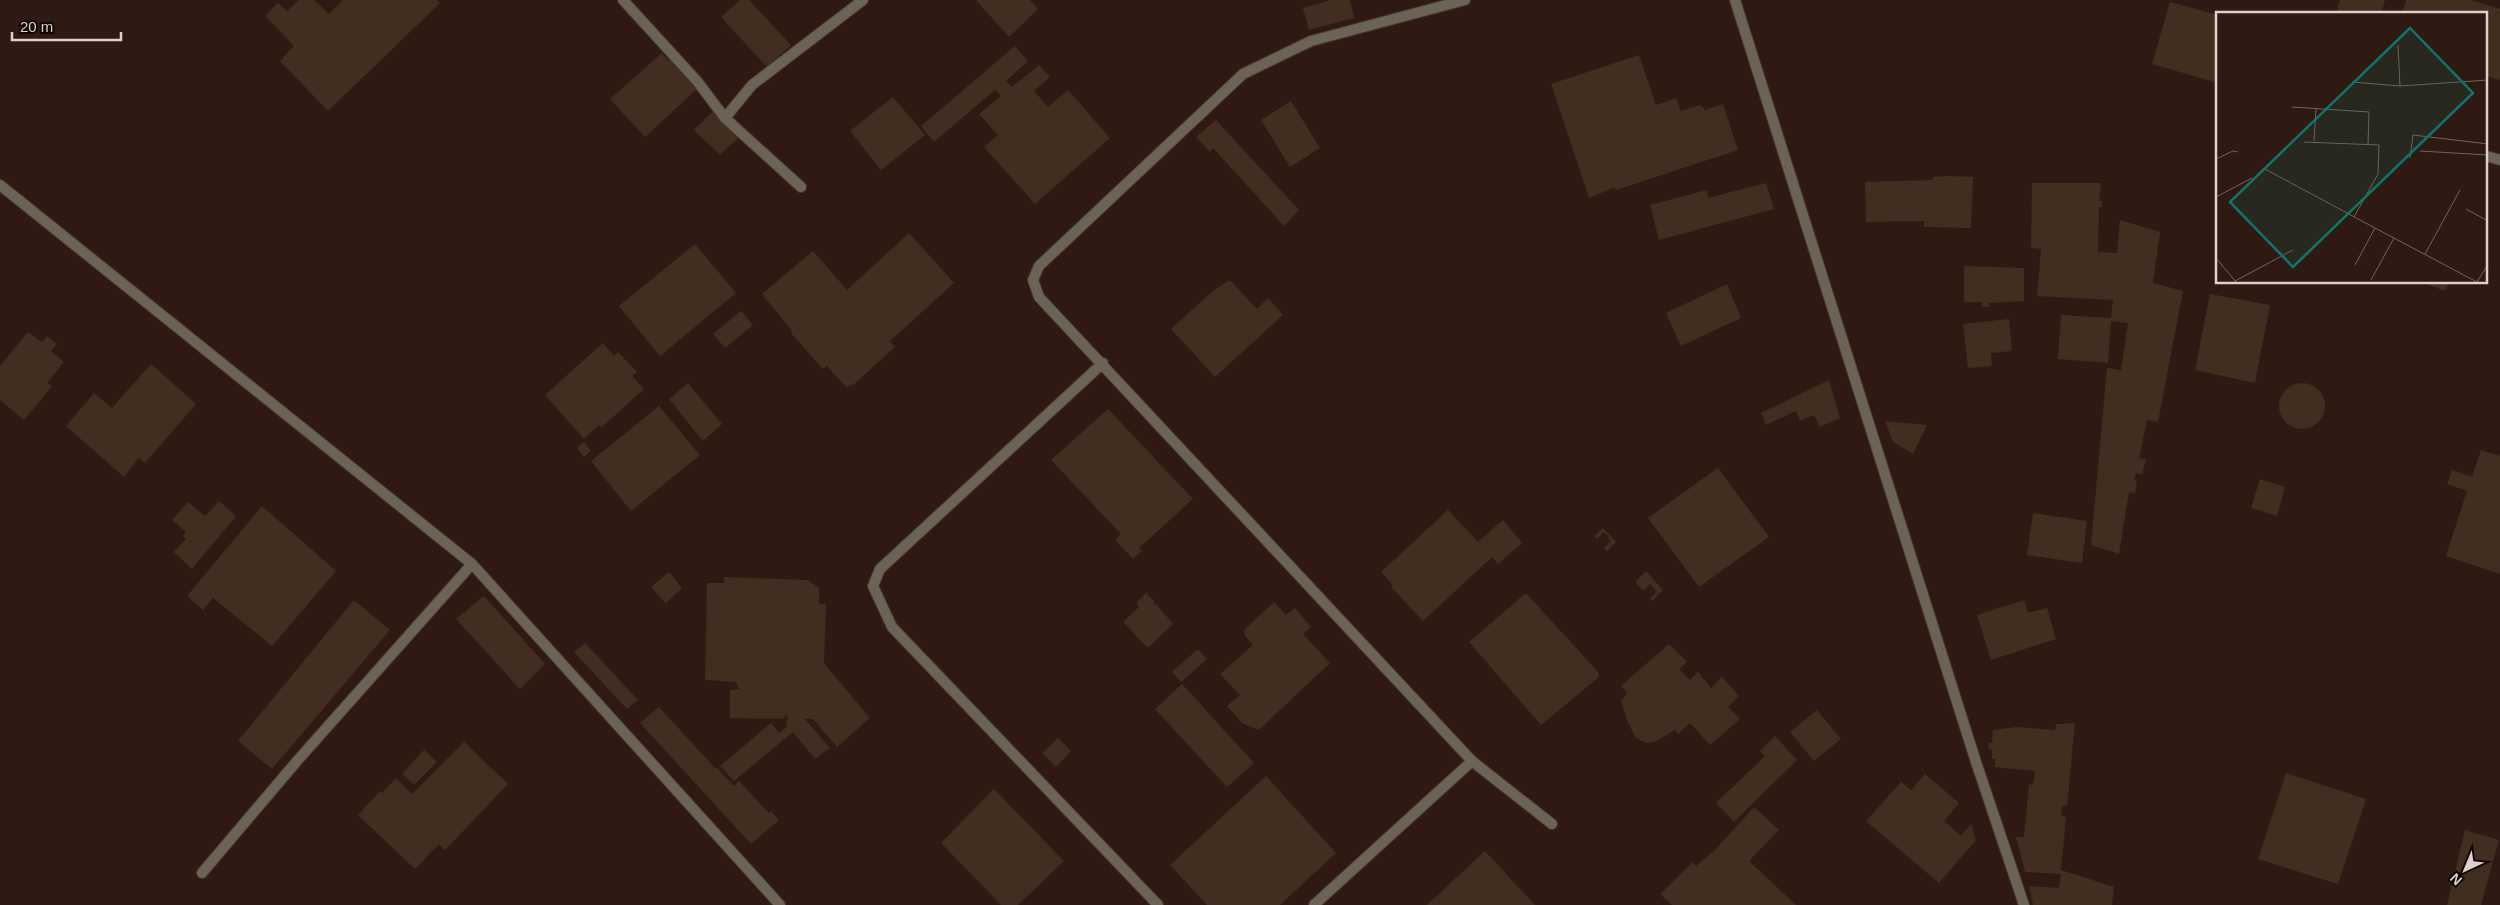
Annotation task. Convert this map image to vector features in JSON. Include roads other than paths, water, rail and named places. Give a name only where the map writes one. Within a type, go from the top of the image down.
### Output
[{"type":"street","points":[[623,0],[697,80],[725,118],[801,187]]},
{"type":"street","points":[[725,118],[752,84],[863,0]]},
{"type":"street","points":[[1466,0],[1312,41],[1243,74],[1040,266],[1033,280],[1039,297],[1103,363],[1472,761],[1552,824]]},
{"type":"street","points":[[1735,0],[1975,759],[2024,905]]},
{"type":"street","points":[[0,185],[472,564],[780,905]]},
{"type":"street","points":[[1103,363],[880,569],[873,586],[892,627],[1158,905]]},
{"type":"street","points":[[202,873],[472,564]]},
{"type":"street","points":[[1314,905],[1472,761]]}]
